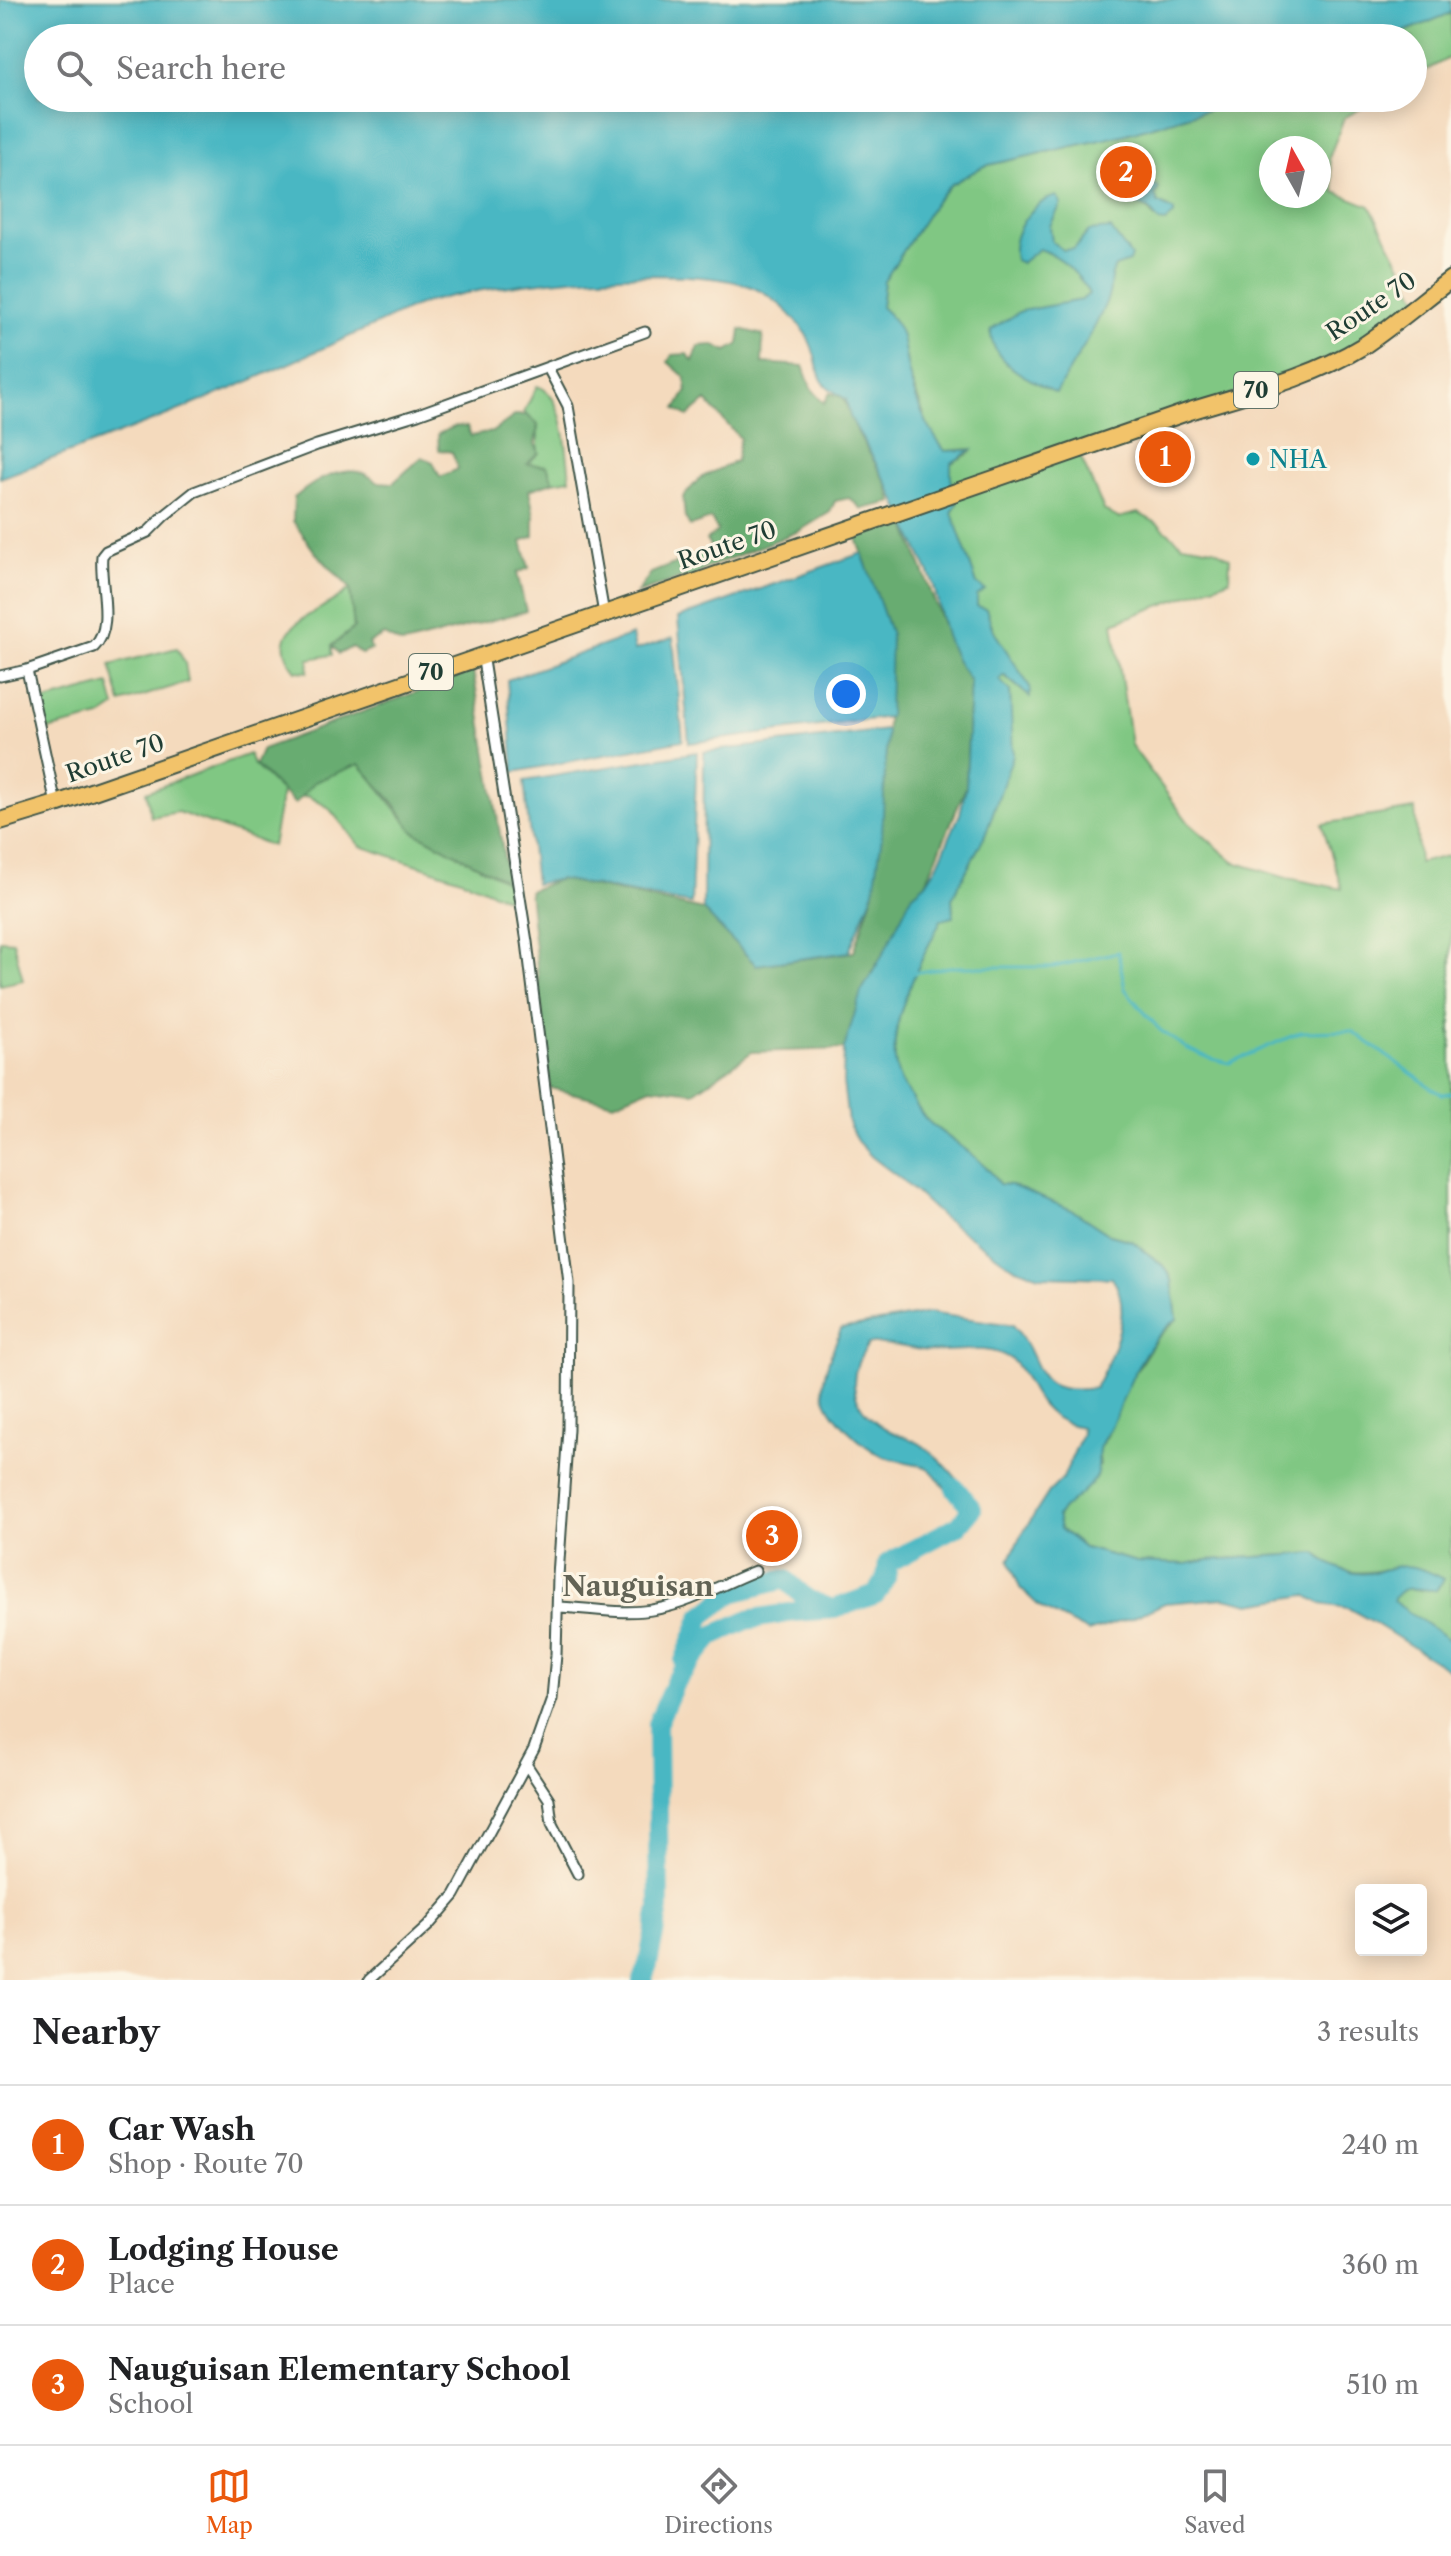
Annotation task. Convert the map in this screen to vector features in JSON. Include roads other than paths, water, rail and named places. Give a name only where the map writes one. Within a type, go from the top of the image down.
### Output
[{"type":"highway","name":"Route 70","points":[[0,821],[1319,368],[1362,346],[1451,279]]},
{"type":"street","points":[[0,676],[94,647],[101,640],[104,622],[102,556],[106,551],[148,532],[194,492],[317,445],[548,368],[645,332]]},
{"type":"street","points":[[548,368],[568,406],[604,614]]},
{"type":"street","points":[[369,1980],[450,1902],[526,1764],[552,1698],[568,1429],[569,1283],[527,942],[482,654]]},
{"type":"street","points":[[27,670],[56,804]]},
{"type":"street","points":[[558,1607],[609,1611],[655,1610],[678,1604],[755,1571]]},
{"type":"street","points":[[526,1764],[549,1799],[552,1824],[578,1874]]},
{"type":"water","points":[[0,0],[1451,0],[1451,13],[1424,24],[24,24],[24,112],[1201,112],[1123,135],[984,166],[950,185],[935,202],[884,281],[881,307],[902,335],[914,391],[927,423],[945,451],[972,450],[951,463],[957,503],[952,513],[977,584],[985,590],[977,596],[977,606],[986,609],[993,630],[1030,687],[1030,697],[1004,675],[999,680],[1010,691],[1013,755],[986,833],[952,898],[953,917],[941,920],[914,976],[899,1018],[895,1058],[901,1083],[925,1118],[976,1158],[999,1184],[1010,1185],[1072,1210],[1110,1235],[1132,1241],[1166,1268],[1172,1280],[1177,1319],[1156,1339],[1139,1364],[1100,1446],[1096,1476],[1057,1516],[1060,1529],[1084,1548],[1137,1562],[1186,1564],[1316,1553],[1336,1567],[1351,1572],[1367,1573],[1401,1566],[1423,1570],[1444,1579],[1436,1590],[1406,1589],[1393,1601],[1451,1641],[1451,1671],[1348,1608],[1321,1604],[1306,1595],[1251,1604],[1225,1598],[1165,1603],[1132,1618],[1088,1632],[1041,1608],[1020,1588],[1009,1561],[1020,1537],[1049,1492],[1063,1478],[1082,1434],[1081,1427],[1063,1422],[1048,1412],[1017,1366],[1000,1353],[980,1350],[929,1351],[868,1344],[856,1369],[855,1393],[867,1413],[877,1423],[912,1439],[938,1459],[960,1482],[972,1509],[960,1505],[929,1469],[887,1458],[865,1445],[847,1430],[827,1403],[824,1379],[841,1329],[929,1313],[1013,1325],[1048,1382],[1074,1389],[1095,1388],[1118,1334],[1121,1304],[1112,1278],[1040,1276],[1013,1267],[942,1217],[872,1157],[857,1141],[848,1122],[843,1082],[844,1049],[861,992],[912,895],[926,883],[937,866],[960,814],[966,787],[970,681],[956,660],[946,636],[933,582],[891,490],[850,417],[846,399],[824,383],[808,338],[789,313],[772,298],[754,288],[725,280],[642,275],[546,281],[461,294],[417,306],[222,393],[0,478]]},
{"type":"water","points":[[1146,179],[1159,188],[1155,195],[1158,203],[1174,211],[1165,222],[1158,221],[1149,209],[1132,202],[1134,197],[1126,194]]},
{"type":"water","points":[[1057,196],[1061,204],[1050,226],[1052,242],[1063,250],[1074,249],[1089,231],[1111,229],[1131,256],[1129,262],[1115,267],[1108,297],[1097,322],[1056,393],[1004,361],[992,342],[991,330],[1021,311],[1081,300],[1089,294],[1068,267],[1046,252],[1039,249],[1021,263],[1015,260],[1015,240],[1024,220],[1047,199]]},
{"type":"water","points":[[862,553],[891,635],[889,717],[689,743],[678,618]]},
{"type":"water","points":[[632,635],[635,650],[673,638],[683,740],[514,772],[507,680]]},
{"type":"water","points":[[887,730],[882,836],[874,891],[849,952],[756,965],[703,910],[704,752]]},
{"type":"water","points":[[697,752],[691,904],[560,879],[535,884],[524,781]]},
{"type":"waterway","points":[[913,973],[949,967],[1053,967],[1118,952],[1125,989],[1160,1030],[1186,1048],[1229,1063],[1301,1032],[1352,1031],[1433,1089],[1442,1094],[1451,1093]]},
{"type":"waterway","points":[[642,1980],[659,1909],[657,1724],[676,1680],[712,1636],[747,1620],[834,1609],[876,1594],[886,1578],[888,1563],[959,1525],[972,1509],[955,1488]]},
{"type":"waterway","points":[[684,1661],[702,1616],[732,1593],[785,1579],[807,1599],[830,1608]]},
{"type":"place","name":"Lodging House","points":[[1126,172]]},
{"type":"place","name":"Car Wash","points":[[1165,457]]},
{"type":"place","name":"NHA","points":[[1253,459]]},
{"type":"place","name":"Nauguisan Elementary School","points":[[772,1536]]},
{"type":"district","name":"Nauguisan","points":[[638,1586]]}]
